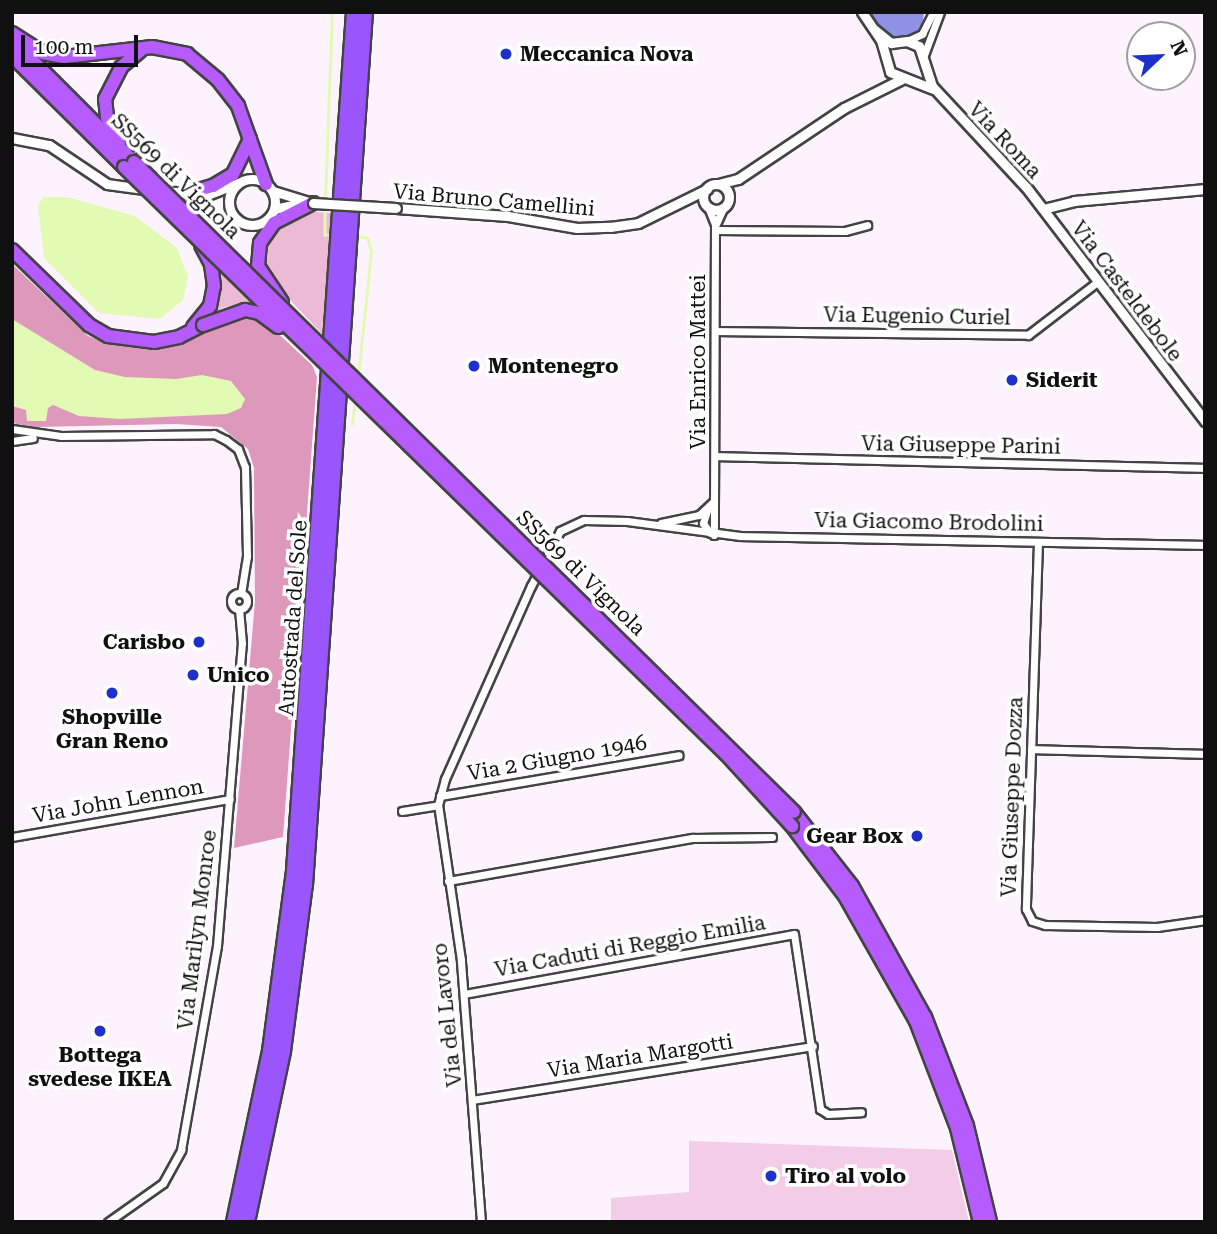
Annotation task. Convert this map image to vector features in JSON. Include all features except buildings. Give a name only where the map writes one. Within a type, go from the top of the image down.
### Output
[{"type":"highway","name":"Autostrada del Sole","points":[[234,1222],[270,1051],[294,870],[354,12]]},
{"type":"highway","name":"Autostrada del Sole","points":[[247,1222],[283,1051],[305,885],[365,12]]},
{"type":"highway","points":[[12,33],[43,53],[64,57],[146,48],[174,49],[196,59],[238,106],[269,187]]},
{"type":"highway","name":"SS569 di Vignola","points":[[12,40],[129,161],[190,232],[726,754],[792,827],[852,906],[916,1021],[957,1128],[980,1222]]},
{"type":"highway","points":[[129,161],[107,117],[105,99],[121,67],[146,48]]},
{"type":"highway","name":"SS569 di Vignola","points":[[12,56],[129,161],[292,317],[794,812],[852,886],[921,1007],[959,1100],[990,1222]]},
{"type":"highway","points":[[188,193],[213,186],[233,174],[250,139]]},
{"type":"highway","points":[[292,317],[258,266],[265,233],[287,215],[309,203]]},
{"type":"highway","points":[[189,332],[209,306],[214,286],[208,256],[190,232]]},
{"type":"highway","points":[[12,250],[89,325],[108,336],[138,342],[169,340],[237,310],[259,313],[362,401]]},
{"type":"street","name":"Via Roma","points":[[862,12],[875,30],[890,72],[935,91]]},
{"type":"street","points":[[878,88],[887,60],[896,44],[922,34],[933,12]]},
{"type":"street","points":[[907,41],[924,55],[940,12]]},
{"type":"street","name":"Via Roma","points":[[875,30],[896,44]]},
{"type":"street","name":"Via Roma","points":[[924,55],[924,66],[935,91],[1045,211]]},
{"type":"street","points":[[676,203],[723,208],[738,179],[878,88],[918,75],[924,66]]},
{"type":"street","points":[[12,138],[49,145],[107,184],[207,195],[252,178],[309,203]]},
{"type":"street","name":"Via Bruno Camellini","points":[[309,203],[508,216],[578,228],[638,223],[718,184],[738,179]]},
{"type":"street","points":[[230,211],[229,199],[238,183]]},
{"type":"street","points":[[718,184],[729,196]]},
{"type":"street","points":[[269,187],[274,209]]},
{"type":"street","points":[[707,189],[707,206]]},
{"type":"street","points":[[1045,211],[1205,189]]},
{"type":"street","points":[[207,195],[250,225],[262,223],[274,209],[309,203]]},
{"type":"street","name":"Via Enrico Mattei","points":[[707,206],[715,228],[717,331],[714,535]]},
{"type":"street","name":"Via Enrico Mattei","points":[[715,228],[723,208]]},
{"type":"street","name":"Via Casteldebole","points":[[1045,211],[1205,421]]},
{"type":"street","points":[[715,228],[845,230],[867,225]]},
{"type":"street","name":"Via Eugenio Curiel","points":[[717,331],[1028,335],[1097,282]]},
{"type":"street","points":[[12,429],[51,436]]},
{"type":"street","points":[[12,441],[51,436],[214,434],[238,449],[245,467],[247,555],[241,593],[247,601],[239,609],[230,599],[241,593]]},
{"type":"street","name":"Via Giuseppe Parini","points":[[716,456],[1205,468]]},
{"type":"street","name":"Via Enrico Mattei","points":[[709,509],[715,499]]},
{"type":"street","points":[[654,524],[690,518],[709,509]]},
{"type":"street","points":[[709,509],[703,523],[714,535]]},
{"type":"street","name":"Via del Lavoro","points":[[481,1222],[464,994],[438,805],[440,796],[553,540],[568,524],[584,520],[654,524]]},
{"type":"street","name":"Via Giacomo Brodolini","points":[[654,524],[714,535],[1205,545]]},
{"type":"street","name":"Via Giuseppe Dozza","points":[[1038,542],[1026,909],[1032,921],[1157,927],[1205,920]]},
{"type":"street","name":"Via Marilyn Monroe","points":[[108,1222],[163,1182],[181,1150],[213,968],[242,643],[239,609]]},
{"type":"street","points":[[1031,749],[1205,754]]},
{"type":"street","name":"Via 2 Giugno 1946","points":[[440,796],[679,755]]},
{"type":"street","name":"Via John Lennon","points":[[12,837],[230,799]]},
{"type":"street","points":[[402,811],[438,805]]},
{"type":"street","points":[[448,881],[693,838],[772,837]]},
{"type":"street","name":"Via Caduti di Reggio Emilia","points":[[464,994],[794,933],[813,1046],[820,1109],[828,1114],[861,1112]]},
{"type":"street","name":"Via Maria Margotti","points":[[472,1100],[813,1046]]},
{"type":"shaded area","points":[[43,197],[67,197],[135,216],[177,248],[188,277],[183,300],[160,319],[99,313],[44,258],[38,206]]},
{"type":"shaded area","points":[[302,211],[332,213],[322,334],[271,280],[263,262],[269,231]]},
{"type":"shaded area","points":[[12,264],[88,336],[108,344],[131,347],[179,343],[242,314],[270,326],[312,365],[317,377],[283,837],[234,848],[255,601],[254,468],[248,449],[221,427],[176,424],[35,427],[12,423]]},
{"type":"shaded area","points":[[215,265],[259,306],[242,303],[222,308],[204,320]]},
{"type":"shaded area","points":[[12,319],[95,370],[125,377],[176,379],[202,375],[231,381],[245,399],[241,408],[227,414],[120,419],[79,416],[53,405],[48,408],[46,421],[27,421],[26,410],[12,406]]},
{"type":"shaded area","points":[[689,1141],[952,1150],[969,1222],[611,1222],[611,1198],[689,1192]]},
{"type":"waterway","points":[[325,201],[332,12]]},
{"type":"waterway","points":[[325,208],[325,235],[330,235]]},
{"type":"waterway","points":[[358,377],[371,251],[367,238],[360,237]]},
{"type":"waterway","points":[[352,424],[355,401]]},
{"type":"runway","points":[[896,16],[898,12]]},
{"type":"place","name":"Meccanica Nova","points":[[506,54]]},
{"type":"place","name":"Montenegro","points":[[474,366]]},
{"type":"place","name":"Siderit","points":[[1012,380]]},
{"type":"place","name":"Carisbo","points":[[199,642]]},
{"type":"place","name":"Unico","points":[[193,675]]},
{"type":"place","name":"Shopville Gran Reno","points":[[112,693]]},
{"type":"place","name":"Gear Box","points":[[917,836]]},
{"type":"place","name":"Bottega svedese IKEA","points":[[100,1031]]},
{"type":"place","name":"Tiro al volo","points":[[771,1176]]}]
